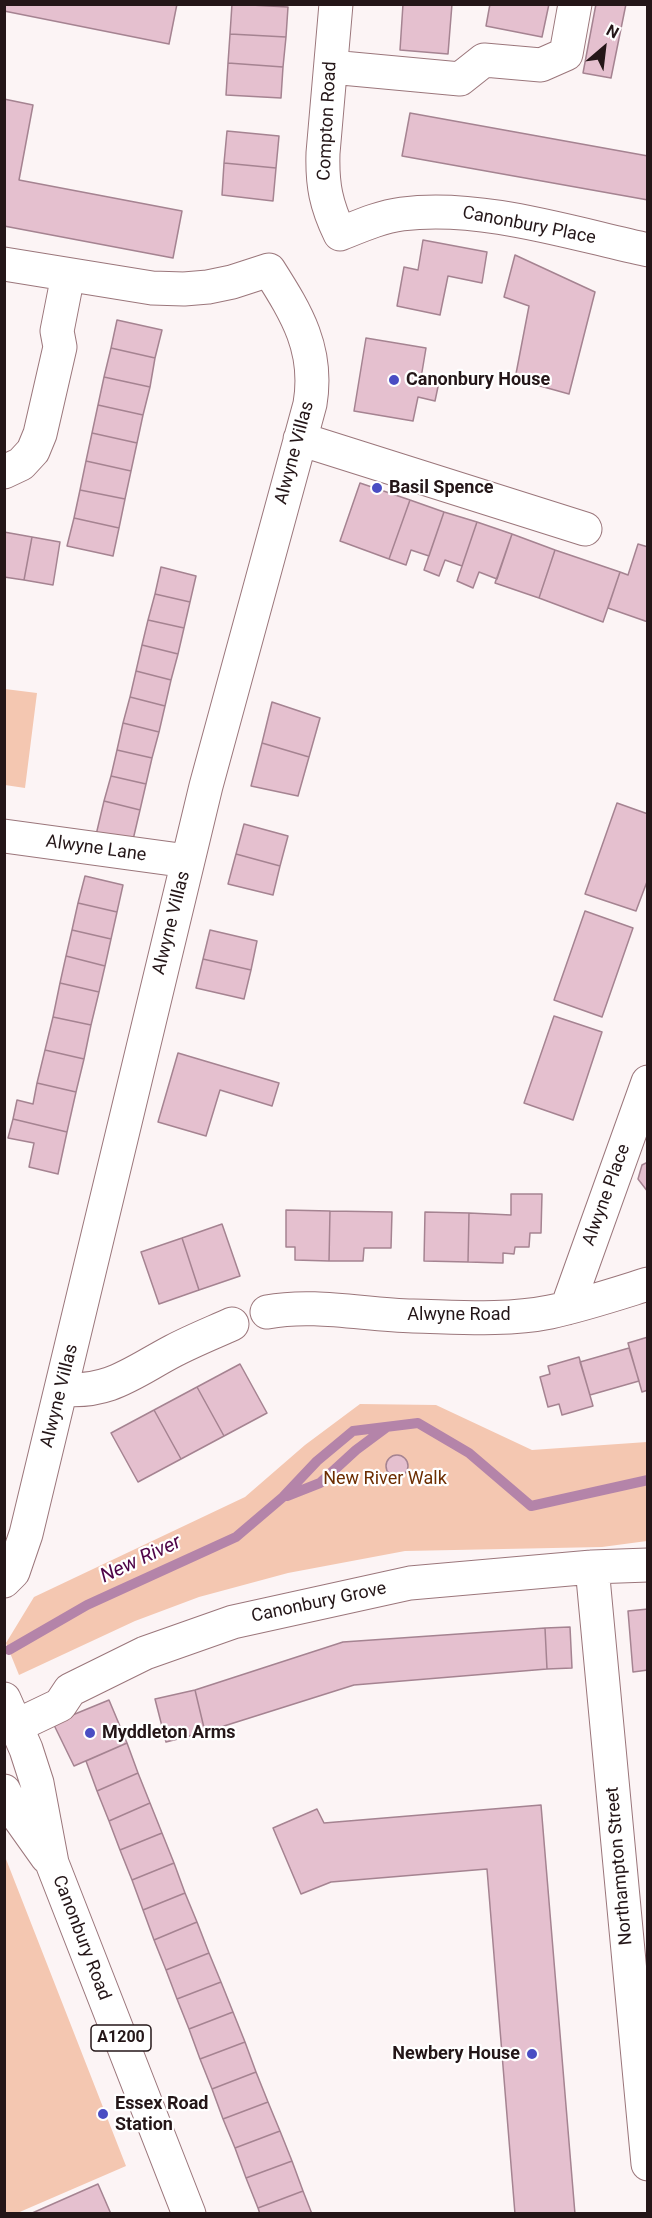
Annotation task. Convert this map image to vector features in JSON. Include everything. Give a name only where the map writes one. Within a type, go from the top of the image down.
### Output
[{"type":"street","name":"Compton Road","points":[[336,4],[322,176],[325,197],[340,234]]},
{"type":"street","points":[[331,67],[460,79],[484,60],[541,65],[566,54],[575,4]]},
{"type":"street","name":"Canonbury Place","points":[[340,234],[401,214],[453,212],[535,225],[648,250]]},
{"type":"street","points":[[4,264],[68,275],[57,331],[60,347],[37,444],[21,464],[4,472]]},
{"type":"street","name":"Alwyne Villas","points":[[4,1581],[12,1572],[26,1534],[187,861],[312,389],[311,364],[305,335],[269,270],[232,282],[184,289],[152,288],[68,275]]},
{"type":"street","points":[[300,439],[585,529]]},
{"type":"street","name":"Alwyne Lane","points":[[4,836],[187,861]]},
{"type":"street","name":"Alwyne Place","points":[[567,1308],[648,1082]]},
{"type":"street","name":"Alwyne Road","points":[[267,1312],[280,1309],[307,1309],[411,1316],[503,1317],[567,1308],[648,1284]]},
{"type":"street","points":[[61,1389],[91,1390],[112,1384],[173,1351],[232,1324]]},
{"type":"street","name":"Canonbury Grove","points":[[10,1712],[60,1705],[70,1690],[145,1653],[233,1622],[410,1583],[592,1567],[648,1565]]},
{"type":"street","name":"Northampton Street","points":[[592,1567],[648,2164]]},
{"type":"street","name":"Canonbury Road","points":[[10,1712],[26,1749],[41,1798],[52,1863],[189,2214]]},
{"type":"street","name":"Canonbury Road","points":[[4,1791],[15,1812],[52,1863]]},
{"type":"green space","points":[[5,689],[37,693],[25,788],[5,785]]},
{"type":"green space","name":"New River Walk","points":[[360,1404],[436,1405],[532,1450],[647,1442],[647,1541],[602,1547],[405,1551],[288,1573],[199,1597],[135,1621],[19,1675],[6,1643],[34,1597],[245,1497],[305,1445]]},
{"type":"green space","points":[[4,1854],[126,2166],[15,2214],[4,2213]]},
{"type":"building","points":[[4,4],[177,4],[169,44],[4,11]]},
{"type":"building","points":[[232,4],[288,7],[286,37],[230,34]]},
{"type":"building","points":[[403,4],[452,4],[448,54],[400,50]]},
{"type":"building","points":[[490,4],[549,4],[542,37],[486,26]]},
{"type":"building","points":[[596,4],[626,4],[611,78],[583,73]]},
{"type":"building","points":[[230,34],[286,37],[283,67],[228,63]]},
{"type":"building","points":[[228,63],[283,67],[281,98],[226,95]]},
{"type":"building","points":[[4,99],[33,105],[19,180],[182,211],[173,258],[4,226]]},
{"type":"building","points":[[410,113],[648,156],[648,200],[402,156]]},
{"type":"building","points":[[227,131],[279,136],[276,168],[224,163]]},
{"type":"building","points":[[224,163],[276,168],[273,201],[222,195]]},
{"type":"building","points":[[423,240],[487,252],[482,283],[448,276],[440,315],[397,306],[404,267],[418,270]]},
{"type":"building","points":[[515,255],[595,292],[569,394],[515,379],[529,306],[504,297]]},
{"type":"building","points":[[117,320],[162,330],[155,358],[111,348]]},
{"type":"building","name":"Canonbury House","points":[[366,338],[426,348],[421,378],[439,382],[435,401],[418,397],[413,421],[354,411]]},
{"type":"building","points":[[111,348],[155,358],[150,387],[104,377]]},
{"type":"building","points":[[104,377],[150,387],[143,415],[98,405]]},
{"type":"building","points":[[98,405],[143,415],[137,443],[92,433]]},
{"type":"building","points":[[92,433],[137,443],[131,471],[86,461]]},
{"type":"building","points":[[86,461],[131,471],[125,499],[80,490]]},
{"type":"building","points":[[360,483],[410,500],[389,559],[340,541]]},
{"type":"building","points":[[80,490],[125,499],[119,528],[74,518]]},
{"type":"building","points":[[410,500],[444,512],[429,556],[411,550],[406,565],[389,559]]},
{"type":"building","points":[[444,512],[477,522],[462,566],[445,560],[439,576],[424,570]]},
{"type":"building","points":[[74,518],[119,528],[113,556],[67,546]]},
{"type":"building","points":[[477,522],[512,534],[497,579],[479,572],[473,588],[457,581]]},
{"type":"building","points":[[4,532],[32,537],[24,580],[4,577]]},
{"type":"building","points":[[512,534],[555,550],[539,598],[495,583]]},
{"type":"building","points":[[32,537],[60,542],[53,585],[24,580]]},
{"type":"building","points":[[638,544],[648,547],[648,622],[608,608],[620,572],[628,575]]},
{"type":"building","points":[[555,550],[620,572],[603,622],[539,598]]},
{"type":"building","points":[[161,567],[196,576],[190,602],[155,594]]},
{"type":"building","points":[[155,594],[190,602],[184,628],[148,620]]},
{"type":"building","points":[[148,620],[184,628],[178,654],[142,645]]},
{"type":"building","points":[[142,645],[178,654],[171,680],[136,671]]},
{"type":"building","points":[[136,671],[171,680],[165,706],[130,697]]},
{"type":"building","points":[[130,697],[165,706],[159,732],[123,723]]},
{"type":"building","points":[[272,702],[320,718],[309,757],[262,743]]},
{"type":"building","points":[[123,723],[159,732],[152,758],[117,750]]},
{"type":"building","points":[[262,743],[309,757],[298,796],[251,786]]},
{"type":"building","points":[[117,750],[152,758],[146,784],[111,776]]},
{"type":"building","points":[[111,776],[146,784],[140,810],[104,801]]},
{"type":"building","points":[[104,801],[140,810],[132,844],[96,835]]},
{"type":"building","points":[[617,803],[648,814],[648,879],[636,911],[585,894]]},
{"type":"building","points":[[244,824],[288,836],[280,866],[236,854]]},
{"type":"building","points":[[236,854],[280,866],[273,895],[228,884]]},
{"type":"building","points":[[85,876],[123,885],[117,912],[78,903]]},
{"type":"building","points":[[78,903],[117,912],[111,939],[72,930]]},
{"type":"building","points":[[585,911],[633,928],[602,1017],[554,1000]]},
{"type":"building","points":[[72,930],[111,939],[105,966],[66,956]]},
{"type":"building","points":[[210,930],[257,941],[251,970],[203,959]]},
{"type":"building","points":[[66,956],[105,966],[99,992],[60,983]]},
{"type":"building","points":[[203,959],[251,970],[244,999],[196,988]]},
{"type":"building","points":[[60,983],[99,992],[91,1025],[53,1017]]},
{"type":"building","points":[[554,1016],[602,1032],[573,1120],[524,1103]]},
{"type":"building","points":[[53,1017],[91,1025],[84,1059],[45,1050]]},
{"type":"building","points":[[45,1050],[84,1059],[76,1092],[37,1083]]},
{"type":"building","points":[[178,1053],[279,1083],[272,1106],[220,1090],[206,1136],[158,1122]]},
{"type":"building","points":[[37,1083],[76,1092],[67,1132],[13,1119],[17,1100],[33,1104]]},
{"type":"building","points":[[13,1119],[67,1132],[58,1174],[29,1167],[34,1143],[8,1138]]},
{"type":"building","points":[[648,1162],[648,1192],[638,1179],[642,1165]]},
{"type":"building","points":[[511,1194],[542,1194],[541,1233],[530,1233],[529,1247],[515,1247],[514,1254],[503,1253],[503,1263],[468,1262],[469,1213],[511,1215]]},
{"type":"building","points":[[286,1210],[330,1211],[329,1261],[295,1260],[295,1247],[286,1247]]},
{"type":"building","points":[[330,1211],[392,1212],[391,1248],[364,1248],[363,1261],[329,1261]]},
{"type":"building","points":[[425,1212],[469,1213],[468,1262],[424,1261]]},
{"type":"building","points":[[222,1224],[240,1276],[199,1290],[182,1238]]},
{"type":"building","points":[[182,1238],[199,1290],[159,1304],[141,1252]]},
{"type":"building","points":[[648,1337],[648,1390],[642,1392],[628,1343]]},
{"type":"building","points":[[629,1348],[639,1381],[590,1395],[580,1362]]},
{"type":"building","points":[[579,1357],[593,1406],[562,1415],[559,1404],[548,1407],[540,1377],[550,1374],[548,1366]]},
{"type":"building","points":[[240,1364],[267,1413],[224,1436],[197,1387]]},
{"type":"building","points":[[197,1387],[224,1436],[181,1459],[154,1410]]},
{"type":"building","points":[[154,1410],[181,1459],[138,1482],[111,1433]]},
{"type":"building","points":[[393,1455],[401,1455],[408,1462],[408,1470],[401,1477],[393,1477],[386,1470],[386,1462]]},
{"type":"building","points":[[648,1609],[648,1670],[633,1672],[628,1611]]},
{"type":"building","points":[[570,1627],[572,1668],[547,1669],[545,1628]]},
{"type":"building","points":[[545,1628],[547,1669],[354,1685],[205,1732],[195,1690],[343,1642]]},
{"type":"building","points":[[195,1690],[205,1732],[166,1742],[155,1699]]},
{"type":"building","name":"Myddleton Arms","points":[[109,1700],[127,1743],[74,1766],[53,1723]]},
{"type":"building","points":[[127,1743],[138,1773],[97,1791],[86,1761]]},
{"type":"building","points":[[138,1773],[150,1803],[109,1821],[97,1791]]},
{"type":"building","points":[[150,1803],[162,1833],[120,1850],[109,1821]]},
{"type":"building","name":"Newbery House","points":[[541,1805],[575,2214],[515,2214],[487,1869],[331,1882],[301,1894],[273,1828],[317,1809],[324,1823]]},
{"type":"building","points":[[162,1833],[174,1863],[132,1880],[120,1850]]},
{"type":"building","points":[[174,1863],[185,1893],[143,1910],[132,1880]]},
{"type":"building","points":[[185,1893],[197,1922],[154,1940],[143,1910]]},
{"type":"building","points":[[197,1922],[209,1953],[166,1970],[154,1940]]},
{"type":"building","points":[[209,1953],[221,1982],[177,1999],[166,1970]]},
{"type":"building","points":[[221,1982],[233,2012],[189,2029],[177,1999]]},
{"type":"building","points":[[233,2012],[245,2042],[200,2059],[189,2029]]},
{"type":"building","points":[[245,2042],[256,2072],[212,2089],[200,2059]]},
{"type":"building","points":[[256,2072],[268,2102],[223,2119],[212,2089]]},
{"type":"building","points":[[268,2102],[280,2131],[235,2148],[223,2119]]},
{"type":"building","points":[[280,2131],[292,2161],[246,2178],[235,2148]]},
{"type":"building","points":[[292,2161],[303,2191],[258,2208],[246,2178]]},
{"type":"building","points":[[98,2184],[111,2214],[30,2214]]},
{"type":"building","points":[[303,2191],[312,2214],[260,2214],[258,2208]]},
{"type":"waterway","name":"New River","points":[[9,1650],[87,1605],[236,1537],[283,1497],[317,1461],[353,1431],[418,1423],[469,1453],[531,1506],[648,1480]]},
{"type":"waterway","name":"New River","points":[[287,1496],[320,1483],[356,1450],[387,1427]]},
{"type":"place","name":"Canonbury House","points":[[394,380]]},
{"type":"place","name":"Basil Spence","points":[[377,488]]},
{"type":"place","name":"Myddleton Arms","points":[[90,1733]]},
{"type":"place","name":"Newbery House","points":[[532,2054]]},
{"type":"place","name":"Essex Road Station","points":[[103,2114]]}]
